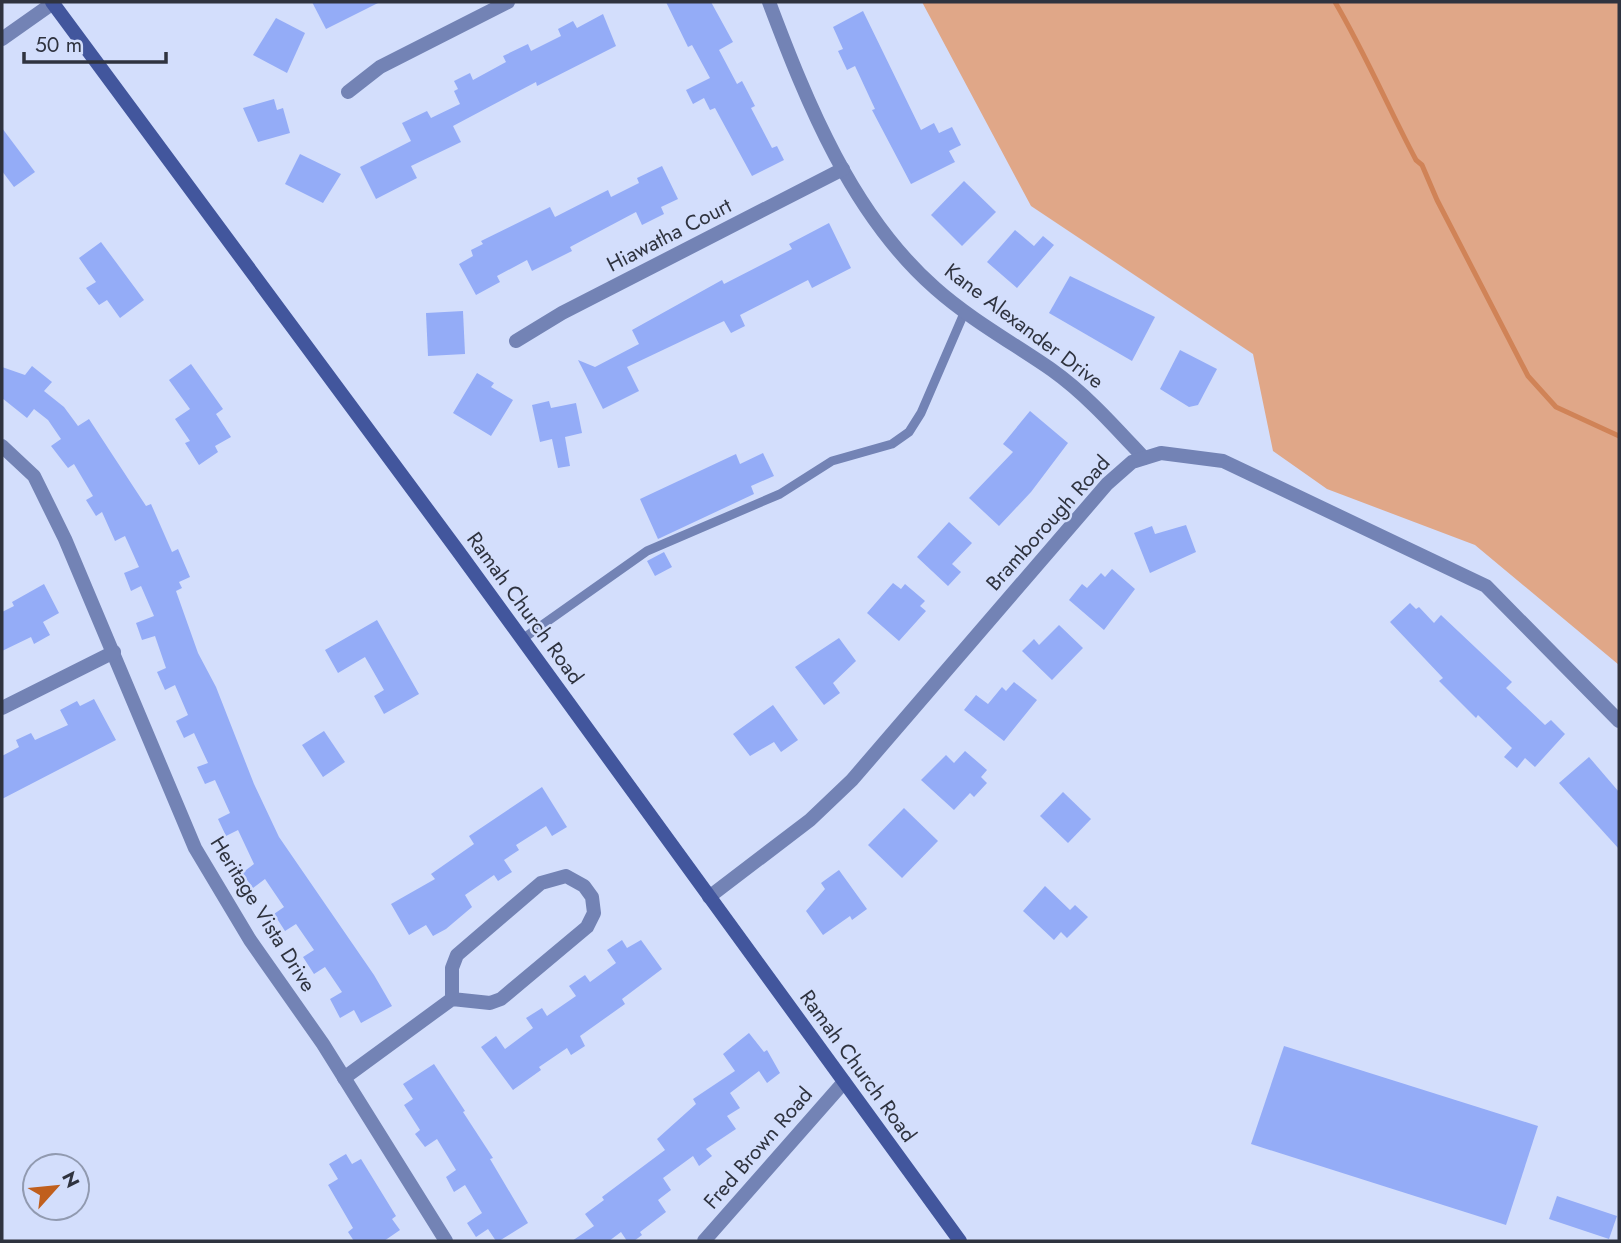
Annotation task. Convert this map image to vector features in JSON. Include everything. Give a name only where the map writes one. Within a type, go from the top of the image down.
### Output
[{"type":"main road","name":"Ramah Church Road","points":[[53,2],[960,1241]]},
{"type":"street","points":[[2,39],[53,2]]},
{"type":"street","points":[[348,92],[380,67],[508,2]]},
{"type":"street","name":"Kane Alexander Drive","points":[[769,2],[798,81],[843,169],[895,248],[935,288],[1087,398],[1144,458]]},
{"type":"street","name":"Hiawatha Court","points":[[516,341],[562,313],[843,169]]},
{"type":"street","name":"Heritage Vista Drive","points":[[2,446],[34,477],[114,652],[195,848],[250,940],[344,1077],[446,1241]]},
{"type":"street","name":"Bramborough Road","points":[[709,897],[810,820],[852,780],[1107,484],[1132,462],[1161,453],[1223,461],[1486,586],[1619,721]]},
{"type":"street","points":[[2,708],[114,652]]},
{"type":"street","points":[[344,1077],[452,999],[490,1003],[518,987],[587,927],[594,913],[592,897],[584,886],[566,876],[541,883],[457,954],[452,968],[452,999]]},
{"type":"street","name":"Fred Brown Road","points":[[704,1241],[844,1082]]},
{"type":"lane","points":[[521,640],[647,551],[780,494],[832,461],[892,444],[909,432],[922,413],[965,311]]},
{"type":"shaded area","points":[[922,2],[1619,2],[1619,665],[1475,545],[1327,489],[1273,451],[1253,354],[1031,206]]},
{"type":"building","points":[[312,2],[380,2],[326,29]]},
{"type":"building","points":[[666,2],[711,2],[733,42],[719,50],[737,84],[742,81],[755,106],[751,108],[772,148],[777,146],[784,160],[752,176],[715,108],[710,110],[704,98],[693,104],[686,90],[710,78],[692,45],[688,47]]},
{"type":"building","points":[[863,11],[921,130],[934,123],[939,133],[952,127],[961,145],[949,151],[955,162],[911,184],[872,110],[875,109],[855,66],[847,70],[838,51],[843,49],[833,27]]},
{"type":"building","points":[[603,14],[616,46],[537,86],[536,82],[453,126],[461,142],[411,166],[417,178],[376,199],[360,167],[411,141],[402,123],[427,111],[431,118],[460,104],[454,91],[458,89],[454,81],[470,73],[473,80],[506,62],[503,56],[528,44],[531,51],[561,36],[558,29],[573,21],[577,28]]},
{"type":"building","points":[[276,18],[305,33],[287,73],[253,55]]},
{"type":"building","points":[[274,99],[277,110],[283,108],[290,133],[258,142],[243,108]]},
{"type":"building","points":[[2,128],[35,172],[14,187],[2,171]]},
{"type":"building","points":[[300,154],[341,174],[323,203],[285,184]]},
{"type":"building","points":[[662,166],[678,199],[661,207],[664,214],[642,225],[636,212],[570,247],[572,251],[532,271],[527,260],[497,276],[500,282],[476,295],[459,264],[473,256],[471,250],[483,244],[481,241],[550,207],[555,217],[608,190],[611,197],[639,183],[637,178]]},
{"type":"building","points":[[964,181],[996,212],[962,246],[931,215]]},
{"type":"building","points":[[829,223],[851,268],[812,288],[808,280],[740,315],[745,326],[731,333],[724,321],[627,367],[639,391],[603,409],[578,360],[595,367],[639,344],[632,330],[722,280],[724,284],[792,249],[789,244]]},
{"type":"building","points":[[1015,230],[1034,246],[1043,236],[1054,245],[1017,288],[987,262]]},
{"type":"building","points":[[101,242],[144,300],[120,318],[107,300],[99,305],[86,288],[96,282],[79,258]]},
{"type":"building","points":[[1070,276],[1155,317],[1132,361],[1049,313]]},
{"type":"building","points":[[463,311],[465,354],[428,356],[426,313]]},
{"type":"building","points":[[1180,350],[1217,369],[1198,405],[1189,407],[1160,389]]},
{"type":"building","points":[[191,364],[223,409],[216,414],[231,437],[215,446],[218,452],[199,465],[185,443],[190,441],[175,419],[190,409],[169,380]]},
{"type":"building","points":[[32,366],[52,382],[44,391],[64,407],[78,426],[89,419],[146,506],[151,504],[172,552],[178,549],[190,577],[179,582],[182,588],[176,591],[198,653],[216,687],[254,784],[279,837],[374,975],[392,1006],[361,1023],[354,1010],[340,1018],[330,999],[342,992],[325,967],[314,974],[303,957],[314,950],[296,924],[285,931],[274,914],[284,907],[265,879],[253,888],[242,873],[254,864],[238,830],[226,836],[218,819],[230,813],[215,780],[205,784],[197,767],[208,763],[194,733],[184,738],[176,721],[188,715],[175,685],[165,690],[157,672],[166,668],[155,636],[142,640],[136,623],[154,616],[141,586],[131,591],[124,573],[139,567],[125,536],[115,541],[102,512],[96,516],[86,500],[93,496],[74,464],[68,468],[51,446],[61,439],[48,420],[34,409],[27,418],[2,398],[2,367],[25,375]]},
{"type":"building","points":[[477,373],[494,383],[491,387],[513,400],[491,436],[453,413]]},
{"type":"building","points":[[549,401],[551,408],[576,403],[582,433],[565,437],[570,466],[558,468],[552,439],[540,442],[532,405]]},
{"type":"building","points":[[1030,411],[1068,443],[1031,492],[999,526],[969,498],[1013,452],[1003,444]]},
{"type":"building","points":[[763,453],[774,476],[751,486],[754,494],[658,539],[640,499],[736,454],[740,464]]},
{"type":"building","points":[[949,522],[972,543],[952,564],[961,572],[948,586],[917,557]]},
{"type":"building","points":[[1186,525],[1196,552],[1150,573],[1134,533],[1152,526],[1155,534]]},
{"type":"building","points":[[664,552],[672,567],[655,576],[647,561]]},
{"type":"building","points":[[1112,569],[1135,589],[1104,630],[1069,600],[1082,584],[1087,588],[1101,573],[1105,577]]},
{"type":"building","points":[[893,583],[901,589],[905,584],[925,601],[920,606],[926,611],[899,641],[867,613]]},
{"type":"building","points":[[44,584],[59,613],[43,622],[50,635],[34,644],[31,637],[2,651],[2,612],[14,606],[12,602]]},
{"type":"building","points":[[1410,603],[1416,609],[1419,607],[1434,623],[1441,615],[1512,682],[1506,688],[1545,725],[1551,720],[1565,734],[1535,767],[1525,758],[1517,768],[1504,757],[1512,748],[1478,715],[1476,718],[1439,681],[1443,678],[1390,622]]},
{"type":"building","points":[[377,620],[419,694],[384,714],[374,696],[384,690],[365,657],[338,673],[325,650]]},
{"type":"building","points":[[1059,625],[1083,648],[1052,680],[1022,651],[1034,639],[1039,645]]},
{"type":"building","points":[[839,638],[856,661],[833,683],[840,693],[824,705],[795,667]]},
{"type":"building","points":[[1014,682],[1037,700],[1004,741],[964,710],[976,695],[988,704],[1002,687],[1006,691]]},
{"type":"building","points":[[94,699],[116,740],[2,799],[2,756],[19,747],[16,740],[31,733],[35,740],[68,725],[60,710],[77,701],[80,706]]},
{"type":"building","points":[[773,705],[798,740],[781,752],[774,742],[750,756],[733,734]]},
{"type":"building","points":[[324,731],[345,762],[323,777],[302,745]]},
{"type":"building","points":[[965,751],[987,770],[981,777],[987,783],[974,797],[970,793],[954,810],[921,780],[946,755],[954,763]]},
{"type":"building","points":[[1589,757],[1619,792],[1619,849],[1559,783]]},
{"type":"building","points":[[542,787],[567,827],[552,836],[546,826],[516,845],[519,850],[504,860],[512,872],[498,881],[494,875],[465,895],[472,907],[446,929],[433,936],[426,925],[409,935],[391,904],[435,879],[431,874],[474,844],[469,836]]},
{"type":"building","points":[[1063,792],[1091,819],[1068,843],[1040,816]]},
{"type":"building","points":[[904,808],[938,841],[902,878],[868,845]]},
{"type":"building","points":[[839,870],[867,909],[852,920],[850,916],[823,935],[806,911],[825,889],[821,883]]},
{"type":"building","points":[[1045,886],[1070,910],[1075,905],[1088,917],[1067,938],[1061,932],[1054,940],[1023,911]]},
{"type":"building","points":[[622,940],[627,948],[641,940],[662,969],[622,999],[625,1004],[580,1036],[585,1046],[571,1055],[567,1048],[539,1067],[541,1070],[513,1090],[481,1047],[496,1036],[505,1049],[533,1028],[526,1018],[542,1008],[547,1016],[576,996],[569,986],[585,975],[590,982],[616,963],[607,950]]},
{"type":"building","points":[[749,1033],[764,1052],[767,1050],[780,1073],[767,1083],[759,1071],[730,1093],[740,1108],[727,1116],[736,1129],[706,1149],[712,1156],[699,1166],[693,1156],[663,1178],[671,1190],[658,1200],[666,1212],[640,1232],[642,1235],[634,1241],[627,1241],[621,1232],[609,1241],[572,1241],[594,1226],[585,1214],[604,1200],[602,1197],[665,1150],[657,1139],[696,1104],[693,1099],[735,1071],[723,1054]]},
{"type":"building","points":[[1284,1046],[1538,1126],[1506,1225],[1251,1144]]},
{"type":"building","points":[[434,1064],[493,1158],[490,1159],[528,1223],[499,1241],[496,1241],[488,1229],[476,1237],[467,1223],[482,1213],[465,1185],[454,1192],[446,1177],[456,1170],[437,1139],[425,1147],[415,1134],[420,1130],[404,1105],[413,1099],[403,1084]]},
{"type":"building","points":[[346,1154],[352,1164],[361,1159],[396,1216],[392,1219],[400,1230],[384,1241],[354,1241],[348,1232],[353,1228],[328,1185],[338,1179],[329,1164]]},
{"type":"building","points":[[1557,1196],[1617,1216],[1609,1239],[1549,1219]]},
{"type":"waterway","points":[[1335,2],[1416,160],[1422,165],[1437,200],[1528,376],[1556,407],[1619,436]]}]
